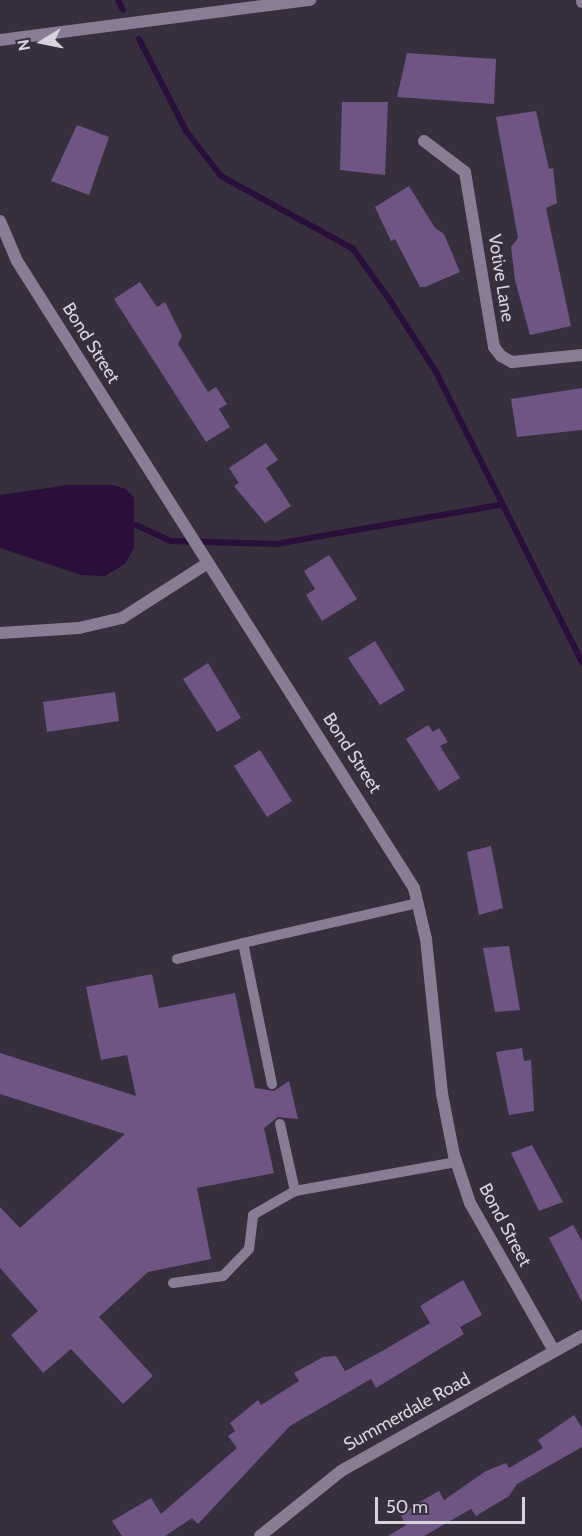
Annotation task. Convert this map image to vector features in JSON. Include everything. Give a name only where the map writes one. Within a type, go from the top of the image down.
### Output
[{"type":"street","points":[[0,40],[310,0]]},
{"type":"street","name":"Votive Lane","points":[[424,141],[447,153],[465,172],[494,347],[501,356],[512,362],[582,355]]},
{"type":"street","name":"Bond Street","points":[[0,221],[17,261],[384,837],[417,903],[442,1094],[456,1162],[470,1203],[554,1351]]},
{"type":"street","points":[[0,633],[79,628],[122,618],[208,563]]},
{"type":"street","name":"Summerdale Road","points":[[260,1536],[341,1471],[582,1336]]},
{"type":"lane","points":[[177,959],[417,903]]},
{"type":"lane","points":[[243,943],[272,1084]]},
{"type":"lane","points":[[280,1124],[295,1191]]},
{"type":"lane","points":[[172,1282],[223,1276],[249,1249],[254,1215],[295,1191],[456,1162]]},
{"type":"shaded area","points":[[68,485],[112,485],[126,489],[134,498],[134,548],[125,564],[105,576],[81,575],[0,548],[0,495]]},
{"type":"building","points":[[407,53],[496,59],[494,104],[397,97]]},
{"type":"building","points":[[342,102],[388,102],[385,175],[340,170]]},
{"type":"building","points":[[536,111],[549,169],[553,168],[557,203],[546,208],[571,326],[530,335],[515,280],[511,247],[518,238],[496,117]]},
{"type":"building","points":[[77,125],[109,137],[89,195],[51,181]]},
{"type":"building","points":[[409,186],[435,228],[444,234],[460,272],[425,287],[420,287],[395,239],[391,241],[375,207]]},
{"type":"building","points":[[140,282],[157,307],[165,302],[182,336],[178,344],[208,392],[216,387],[227,404],[219,409],[230,427],[206,442],[114,299]]},
{"type":"building","points":[[582,388],[582,430],[517,437],[511,399]]},
{"type":"building","points":[[266,443],[278,460],[266,468],[291,506],[265,523],[234,486],[239,483],[229,468]]},
{"type":"building","points":[[329,555],[357,599],[322,621],[306,595],[315,589],[304,571]]},
{"type":"building","points":[[375,641],[405,690],[380,705],[348,658]]},
{"type":"building","points":[[208,663],[241,718],[217,732],[183,679]]},
{"type":"building","points":[[115,692],[119,721],[47,732],[43,702]]},
{"type":"building","points":[[428,725],[433,732],[439,728],[448,742],[440,746],[460,778],[439,791],[406,739]]},
{"type":"building","points":[[260,750],[292,801],[267,817],[234,766]]},
{"type":"building","points":[[491,846],[503,908],[479,915],[467,852]]},
{"type":"building","points":[[509,946],[520,1010],[495,1012],[483,948]]},
{"type":"building","points":[[152,974],[159,1008],[235,993],[255,1088],[274,1091],[289,1081],[298,1119],[278,1117],[264,1128],[274,1173],[197,1188],[211,1259],[148,1272],[99,1317],[153,1376],[123,1404],[71,1349],[43,1373],[11,1335],[38,1311],[0,1268],[0,1207],[20,1228],[125,1134],[0,1094],[0,1053],[136,1096],[127,1055],[101,1060],[86,987]]},
{"type":"building","points":[[522,1048],[524,1061],[531,1060],[534,1111],[509,1115],[496,1052]]},
{"type":"building","points":[[532,1145],[563,1202],[539,1211],[511,1153]]},
{"type":"building","points":[[573,1225],[582,1241],[582,1302],[549,1238]]},
{"type":"building","points":[[463,1280],[482,1315],[460,1327],[464,1334],[376,1388],[371,1379],[290,1426],[198,1524],[192,1518],[165,1536],[122,1536],[112,1521],[151,1498],[161,1514],[237,1448],[228,1436],[235,1431],[230,1423],[258,1400],[261,1405],[299,1381],[294,1373],[323,1357],[336,1356],[345,1371],[384,1350],[430,1323],[420,1306]]},
{"type":"building","points":[[574,1415],[582,1428],[582,1447],[517,1484],[509,1496],[476,1516],[471,1509],[424,1536],[388,1536],[406,1525],[401,1516],[418,1503],[439,1491],[444,1500],[486,1471],[506,1463],[509,1468],[543,1448],[538,1440]]},
{"type":"waterway","points":[[118,0],[123,10]]},
{"type":"waterway","points":[[139,39],[186,131],[221,176],[353,249],[389,299],[436,372],[582,662]]},
{"type":"waterway","points":[[136,525],[171,541],[276,544],[500,505]]}]
